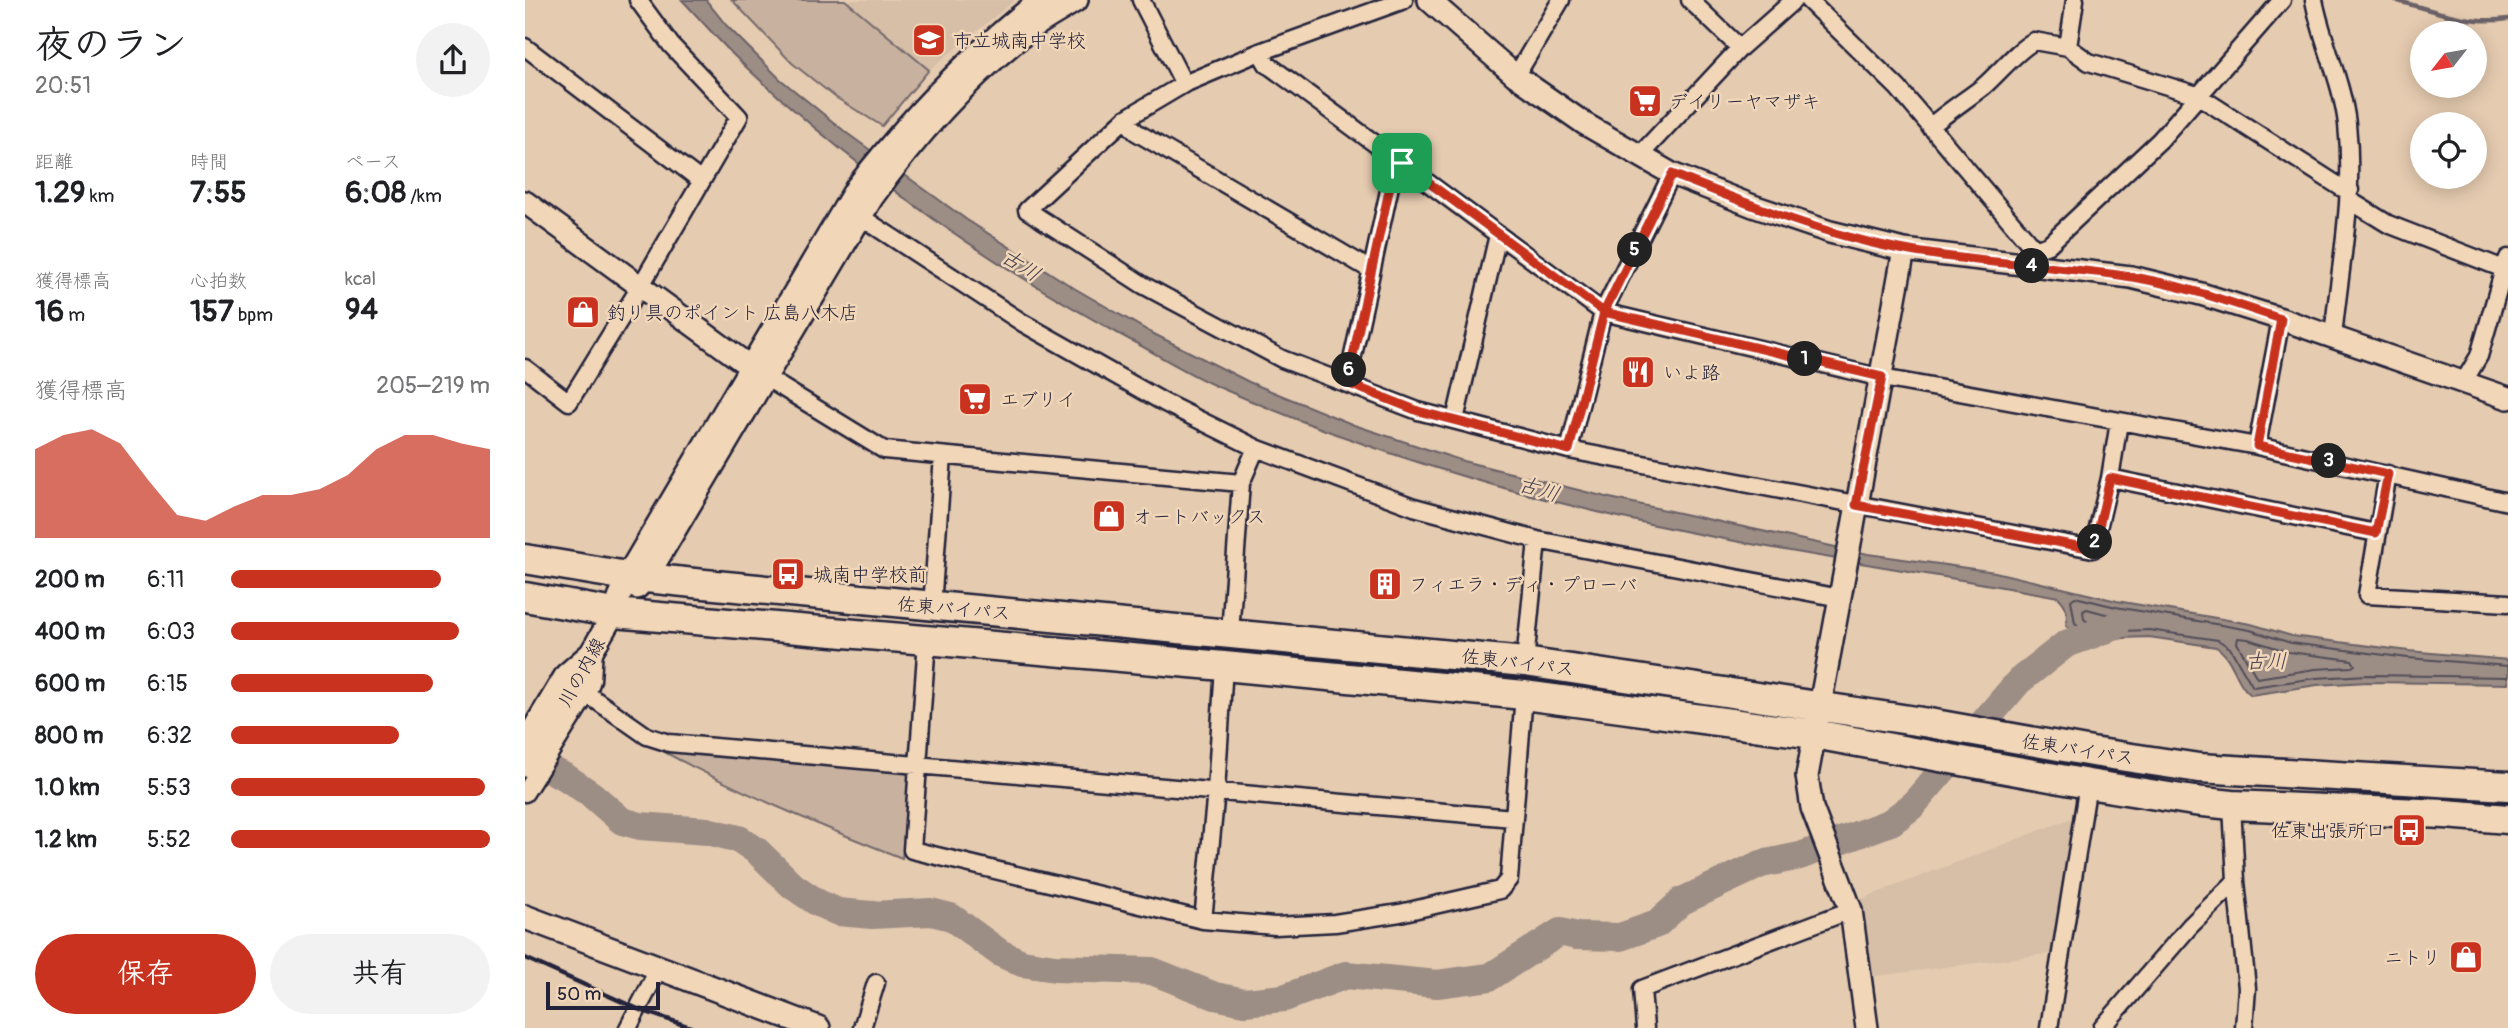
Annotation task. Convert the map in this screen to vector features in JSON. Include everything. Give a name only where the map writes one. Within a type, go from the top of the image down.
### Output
[{"type":"highway","name":"佐東バイパス","points":[[525,559],[637,577],[1525,662],[1929,723],[2199,768],[2508,786]]},
{"type":"highway","name":"佐東バイパス","points":[[525,597],[614,613],[1524,695],[1814,734],[2088,784],[2232,805],[2508,818]]},
{"type":"main road","points":[[525,917],[818,1028]]},
{"type":"street","points":[[525,368],[569,402],[739,117],[671,44],[638,0]]},
{"type":"street","points":[[757,372],[864,193],[952,76],[1026,10],[1042,0]]},
{"type":"street","points":[[895,151],[1033,28],[1077,0]]},
{"type":"street","points":[[1141,0],[1184,84]]},
{"type":"street","points":[[1404,0],[1260,52],[1184,84],[1125,119],[1027,210],[1143,285],[1282,359],[1418,411],[1569,450],[1854,515],[2094,549],[2119,422]]},
{"type":"street","points":[[1429,0],[1516,76],[1585,124],[1672,174],[1753,206],[1817,228],[1904,250],[2033,258],[2167,284],[2281,319],[2508,398]]},
{"type":"street","points":[[1516,76],[1561,0]]},
{"type":"street","points":[[1691,0],[1740,48]]},
{"type":"street","points":[[1640,155],[1740,48],[1794,0]]},
{"type":"street","points":[[1808,0],[1898,88],[2033,258]]},
{"type":"street","points":[[2068,47],[2075,0]]},
{"type":"street","points":[[2033,258],[2160,140],[2282,0]]},
{"type":"street","points":[[2314,0],[2319,28],[2341,90],[2345,112],[2349,195],[2333,337]]},
{"type":"street","points":[[1930,127],[1983,86],[2025,46],[2034,41],[2068,47],[2089,62],[2197,95],[2342,188],[2388,224],[2506,264],[2479,356],[2463,383]]},
{"type":"street","points":[[525,47],[700,180]]},
{"type":"street","points":[[1260,52],[1267,64],[1604,312],[1882,377],[2257,446],[2508,502]]},
{"type":"street","points":[[1125,119],[1136,132],[1371,270]]},
{"type":"street","points":[[1347,383],[1392,177],[1402,163]]},
{"type":"street","points":[[1569,450],[1604,312],[1672,174]]},
{"type":"street","points":[[757,372],[860,217],[864,193]]},
{"type":"street","points":[[525,202],[757,372],[884,450],[1241,483]]},
{"type":"street","points":[[860,217],[1023,323],[1165,403],[1257,448],[1414,507],[1537,541],[1842,589]]},
{"type":"street","points":[[1455,421],[1498,235]]},
{"type":"street","points":[[1867,1028],[1849,902],[1808,796],[1807,776],[1904,250]]},
{"type":"street","points":[[2257,446],[2281,319]]},
{"type":"street","name":"川の内線","points":[[525,766],[757,372]]},
{"type":"street","points":[[1230,633],[1241,483],[1257,448]]},
{"type":"street","points":[[932,606],[943,456]]},
{"type":"street","points":[[2388,474],[2367,595],[2508,603]]},
{"type":"street","points":[[2110,478],[2376,533]]},
{"type":"street","points":[[1525,662],[1537,541]]},
{"type":"street","points":[[927,640],[912,850],[1203,920],[1275,926],[1335,923],[1400,913],[1500,890],[1509,878],[1524,695]]},
{"type":"street","points":[[525,738],[560,708],[587,694],[592,680],[594,649]]},
{"type":"street","points":[[1203,920],[1216,791],[1224,666]]},
{"type":"street","points":[[587,694],[647,736],[669,743],[1513,818]]},
{"type":"street","points":[[525,793],[560,708]]},
{"type":"street","points":[[2049,1028],[2088,784]]},
{"type":"street","points":[[2232,805],[2236,881],[2248,988],[2244,1028]]},
{"type":"street","points":[[2102,1028],[2190,926],[2236,881]]},
{"type":"street","points":[[1645,1028],[1642,989],[1849,902]]},
{"type":"street","points":[[628,1028],[659,968]]},
{"type":"street","points":[[862,1028],[876,983]]},
{"type":"shaded area","points":[[732,0],[845,0],[929,70],[882,126],[835,97],[792,63]]},
{"type":"shaded area","name":"市立城南中学校","points":[[845,0],[1015,0],[929,70]]},
{"type":"shaded area","points":[[657,748],[906,773],[911,779],[902,858],[778,807]]},
{"type":"shaded area","points":[[2075,817],[2054,953],[1869,977],[1856,901]]},
{"type":"water","name":"古川","points":[[682,0],[706,0],[726,25],[780,79],[848,134],[967,220],[1074,288],[1150,332],[1249,382],[1354,425],[1463,461],[1610,498],[1868,554],[1995,572],[2117,601],[2251,624],[2292,636],[2508,660],[2508,684],[2368,682],[2317,685],[2251,695],[2241,684],[2227,657],[2216,647],[2149,637],[2123,638],[2091,645],[2066,626],[2066,610],[2058,597],[1640,522],[1488,483],[1350,439],[1260,405],[1192,374],[1070,307],[972,246],[878,179],[789,106],[738,59]]},
{"type":"waterway","points":[[2395,0],[2465,18],[2508,19]]},
{"type":"waterway","points":[[525,756],[567,778],[622,821],[640,826],[707,831],[739,839],[757,851],[793,886],[818,903],[838,912],[872,915],[931,912],[951,917],[1000,953],[1022,963],[1055,968],[1152,971],[1215,996],[1245,1002],[1284,998],[1346,975],[1437,984],[1490,977],[1560,932],[1577,936],[1620,937],[1657,924],[1682,901],[1761,864],[1800,856],[1891,822],[1912,806],[2019,681],[2066,644],[2116,626]]},
{"type":"railway","points":[[525,958],[638,1009],[693,1028]]},
{"type":"place","name":"市立城南中学校","points":[[929,40]]},
{"type":"place","name":"デイリーヤマザキ","points":[[1645,101]]},
{"type":"place","name":"釣り具のポイント 広島八木店","points":[[583,312]]},
{"type":"place","name":"いよ路","points":[[1638,372]]},
{"type":"place","name":"エブリイ","points":[[975,399]]},
{"type":"place","name":"オートバックス","points":[[1109,516]]},
{"type":"place","name":"城南中学校前","points":[[788,574]]},
{"type":"place","name":"フィエラ・ディ・プローバ","points":[[1385,584]]},
{"type":"place","name":"佐東出張所口","points":[[2409,830]]},
{"type":"place","name":"ニトリ","points":[[2466,957]]},
{"type":"route","points":[[1402,163],[1392,177],[1347,383],[1418,411],[1569,450],[1604,312],[1672,174],[1753,206],[1830,232],[1904,250],[2131,277],[2201,293],[2281,319],[2257,446],[2388,474],[2376,533],[2110,478],[2094,549],[1856,505],[1882,377],[1604,312],[1402,163]]}]
